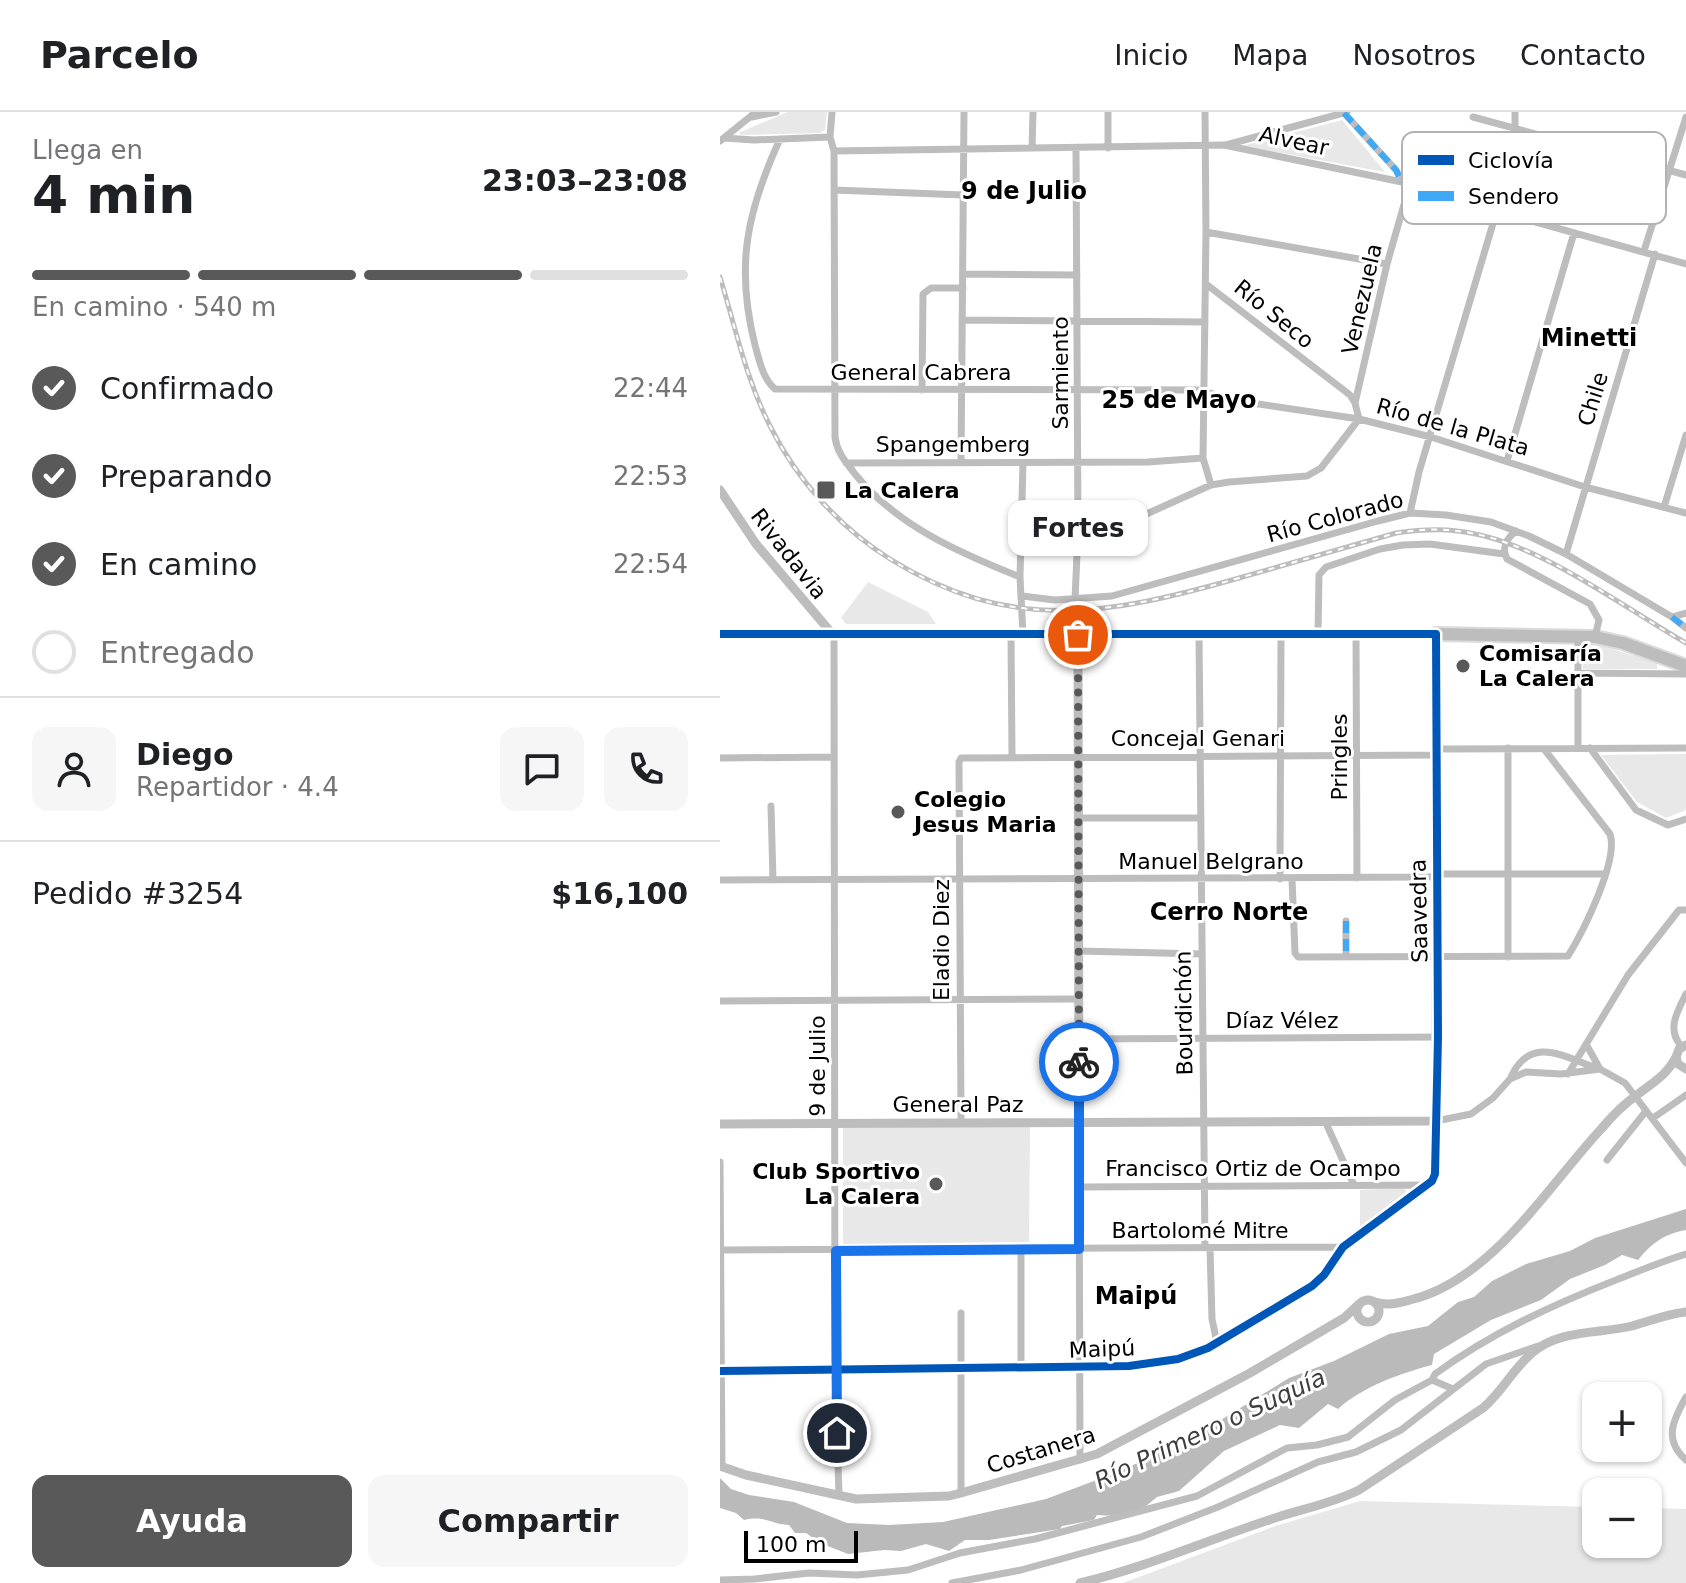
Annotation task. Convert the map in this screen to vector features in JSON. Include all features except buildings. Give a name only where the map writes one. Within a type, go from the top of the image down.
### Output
[{"type":"main road","points":[[1436,634],[1595,637],[1623,643],[1686,666]]},
{"type":"street","points":[[722,139],[754,115],[776,112]]},
{"type":"street","points":[[832,112],[836,444],[846,463],[867,489],[913,525],[941,542],[1020,577]]},
{"type":"street","points":[[961,461],[964,112]]},
{"type":"street","points":[[1032,148],[1033,112]]},
{"type":"street","points":[[1108,112],[1108,148]]},
{"type":"street","points":[[1205,112],[1203,458],[1211,485]]},
{"type":"street","points":[[1224,145],[1346,112],[1402,179]]},
{"type":"street","points":[[1515,112],[1515,127]]},
{"type":"street","points":[[1473,117],[1533,132]]},
{"type":"street","points":[[1666,182],[1686,117]]},
{"type":"street","points":[[722,139],[830,137]]},
{"type":"street","name":"General Cabrera","points":[[780,139],[761,181],[745,244],[746,306],[761,365],[771,386],[781,391],[1205,392]]},
{"type":"street","name":"Alvear","points":[[834,151],[1224,145],[1402,184]]},
{"type":"street","name":"Sarmiento","points":[[1075,599],[1078,532],[1076,148]]},
{"type":"street","points":[[1666,169],[1686,175]]},
{"type":"street","points":[[834,190],[963,195]]},
{"type":"street","name":"Venezuela","points":[[1359,419],[1355,403],[1402,202]]},
{"type":"street","points":[[1410,513],[1410,504],[1493,224]]},
{"type":"street","name":"Alvear","points":[[1544,224],[1686,264]]},
{"type":"street","points":[[1644,251],[1653,224]]},
{"type":"street","points":[[1206,232],[1387,264]]},
{"type":"street","points":[[1507,461],[1574,233]]},
{"type":"street","name":"Chile","points":[[1566,554],[1655,254]]},
{"type":"street","points":[[963,274],[1077,275]]},
{"type":"street","name":"Río Seco","points":[[1206,284],[1350,395],[1355,403]]},
{"type":"street","points":[[922,390],[923,294],[931,288],[963,288]]},
{"type":"street","points":[[962,320],[1205,322]]},
{"type":"street","name":"Río de la Plata","points":[[1205,392],[1245,402],[1359,419],[1431,437],[1585,487],[1686,513]]},
{"type":"street","points":[[1022,530],[1104,531],[1126,525],[1211,485],[1315,472],[1354,429],[1359,419]]},
{"type":"street","points":[[1664,507],[1686,435]]},
{"type":"street","name":"Spangemberg","points":[[846,463],[1148,462],[1203,458]]},
{"type":"street","points":[[1023,462],[1020,577],[1023,635]]},
{"type":"street","name":"Rivadavia","points":[[720,490],[756,544],[834,636]]},
{"type":"street","name":"Río Colorado","points":[[1022,596],[1055,600],[1112,596],[1410,513],[1474,518],[1516,531],[1566,554],[1686,628]]},
{"type":"street","points":[[1504,554],[1505,543],[1516,531]]},
{"type":"street","points":[[1318,634],[1319,575],[1326,567],[1380,549],[1416,544],[1504,554],[1511,562],[1590,604],[1599,620],[1595,637]]},
{"type":"street","points":[[1672,617],[1686,613]]},
{"type":"street","points":[[805,635],[814,630],[816,617]]},
{"type":"street","points":[[720,634],[1436,634]]},
{"type":"street","name":"Saavedra","points":[[1427,1185],[1435,1174],[1438,1037],[1436,634]]},
{"type":"street","points":[[1011,635],[1012,756]]},
{"type":"street","points":[[1078,635],[1080,1460]]},
{"type":"street","name":"Bourdichón","points":[[1199,635],[1204,1185],[1212,1319],[1217,1343]]},
{"type":"street","points":[[1280,879],[1281,635]]},
{"type":"street","name":"Pringles","points":[[1356,635],[1357,878]]},
{"type":"street","name":"9 de Julio","points":[[834,636],[835,1370],[839,1495]]},
{"type":"street","points":[[1578,636],[1578,748]]},
{"type":"street","points":[[1662,673],[1664,658]]},
{"type":"street","points":[[1577,673],[1686,674]]},
{"type":"street","points":[[1508,748],[1508,957]]},
{"type":"street","name":"Concejal Genari","points":[[961,758],[1357,756],[1508,748],[1686,748]]},
{"type":"street","points":[[1590,748],[1636,810],[1668,825],[1686,819]]},
{"type":"street","points":[[1292,879],[1296,956],[1568,956],[1591,912],[1612,846],[1610,834],[1544,749]]},
{"type":"street","points":[[720,758],[834,757]]},
{"type":"street","name":"Eladio Diez","points":[[961,758],[961,1122]]},
{"type":"street","points":[[771,806],[773,880]]},
{"type":"street","points":[[1078,818],[1201,818]]},
{"type":"street","name":"Manuel Belgrano","points":[[720,880],[1292,879],[1605,874]]},
{"type":"street","points":[[1568,1074],[1628,975],[1679,910],[1686,910]]},
{"type":"street","points":[[1346,921],[1346,957]]},
{"type":"street","points":[[1079,951],[1202,954]]},
{"type":"street","points":[[1362,1320],[1358,1314],[1359,1304],[1365,1300],[1389,1305],[1430,1295],[1471,1271],[1526,1216],[1601,1129],[1636,1095],[1667,1072],[1684,1046],[1675,1040],[1673,1030],[1674,1019],[1686,994]]},
{"type":"street","points":[[720,1001],[1079,999]]},
{"type":"street","name":"Díaz Vélez","points":[[1079,1039],[1438,1037]]},
{"type":"street","points":[[1586,1044],[1600,1069]]},
{"type":"street","points":[[1436,1121],[1471,1114],[1493,1098],[1510,1079],[1523,1057],[1554,1053],[1600,1069],[1625,1083],[1686,1163]]},
{"type":"street","points":[[1676,1057],[1678,1064],[1685,1069]]},
{"type":"street","points":[[1510,1079],[1531,1071],[1568,1074],[1600,1069]]},
{"type":"street","points":[[1667,1072],[1685,1069]]},
{"type":"street","points":[[1653,1118],[1686,1095]]},
{"type":"street","points":[[1607,1160],[1646,1111]]},
{"type":"street","points":[[1325,1121],[1354,1185]]},
{"type":"street","name":"General Paz","points":[[720,1124],[1436,1121]]},
{"type":"street","points":[[720,1162],[721,1466]]},
{"type":"street","name":"Francisco Ortiz de Ocampo","points":[[1079,1187],[1427,1185]]},
{"type":"street","name":"Maipú","points":[[720,1371],[1078,1368],[1165,1362],[1194,1354],[1217,1343],[1312,1286],[1324,1275],[1343,1247],[1427,1185]]},
{"type":"street","name":"Bartolomé Mitre","points":[[720,1250],[1343,1247]]},
{"type":"street","points":[[1021,1249],[1021,1368]]},
{"type":"street","points":[[720,1580],[908,1570],[960,1553],[1035,1539],[1197,1496],[1287,1448],[1348,1437],[1395,1400],[1432,1380],[1435,1374],[1471,1348],[1555,1305],[1686,1254]]},
{"type":"street","points":[[1375,1302],[1379,1308],[1378,1315]]},
{"type":"street","name":"Costanera","points":[[721,1466],[746,1475],[839,1495],[880,1500],[961,1493],[1080,1460],[1141,1433],[1344,1318],[1359,1304]]},
{"type":"street","points":[[1344,1318],[1373,1321],[1389,1305]]},
{"type":"street","points":[[952,1583],[1021,1570],[1141,1537],[1218,1507],[1318,1462],[1356,1452],[1401,1430],[1486,1364],[1575,1334],[1613,1329],[1686,1312]]},
{"type":"street","points":[[961,1313],[961,1493]]},
{"type":"street","points":[[1080,1583],[1117,1575],[1277,1517],[1348,1495],[1483,1408],[1498,1395],[1526,1359],[1544,1344]]},
{"type":"street","points":[[1432,1380],[1453,1389]]},
{"type":"street","points":[[1686,1397],[1673,1421],[1671,1433],[1675,1449],[1686,1460]]},
{"type":"shaded area","points":[[788,112],[827,112],[825,130],[820,133],[738,133]]},
{"type":"shaded area","points":[[1342,120],[1385,172],[1242,146]]},
{"type":"shaded area","points":[[868,582],[928,612],[936,624],[846,624],[841,618]]},
{"type":"shaded area","points":[[1583,644],[1606,647],[1657,663],[1657,669],[1583,669]]},
{"type":"shaded area","points":[[1686,754],[1686,810],[1666,818],[1637,802],[1601,755]]},
{"type":"shaded area","name":"Club Sportivo La Calera","points":[[843,1127],[1030,1127],[1029,1242],[843,1244]]},
{"type":"shaded area","points":[[1360,1190],[1406,1190],[1405,1194],[1360,1227]]},
{"type":"shaded area","points":[[1360,1501],[1582,1507],[1582,1558],[1662,1558],[1662,1508],[1686,1509],[1686,1583],[1123,1583],[1275,1526]]},
{"type":"water","name":"Río Primero o Suquía","points":[[1686,1209],[1686,1230],[1659,1240],[1638,1260],[1622,1255],[1570,1279],[1541,1300],[1491,1320],[1434,1354],[1432,1365],[1382,1382],[1338,1409],[1328,1404],[1299,1428],[1280,1425],[1224,1451],[1179,1491],[1157,1497],[1146,1506],[1115,1516],[1097,1515],[1094,1520],[1060,1529],[989,1540],[965,1540],[949,1551],[926,1544],[901,1551],[848,1554],[820,1543],[806,1533],[795,1533],[789,1525],[758,1519],[744,1520],[736,1513],[720,1508],[720,1478],[731,1489],[794,1502],[847,1523],[889,1525],[943,1522],[1046,1499],[1118,1472],[1193,1437],[1289,1378],[1334,1361],[1389,1334],[1428,1326],[1458,1302],[1474,1297],[1492,1281],[1526,1264]]},
{"type":"railway","points":[[720,277],[754,390],[770,426],[793,465],[821,501],[854,532],[890,559],[934,583],[977,599],[1019,608],[1103,608],[1192,591],[1396,533],[1449,530],[1486,537],[1546,560],[1686,643]]},
{"type":"marked path","points":[[1344,113],[1396,170],[1402,182]]},
{"type":"marked path","points":[[1022,530],[1078,532]]},
{"type":"marked path","points":[[1672,617],[1686,628]]},
{"type":"marked path","points":[[1346,921],[1346,957]]},
{"type":"cycle path","points":[[720,634],[1436,634],[1438,1037],[1435,1174],[1432,1181],[1343,1247],[1324,1275],[1312,1286],[1208,1348],[1178,1359],[1129,1366],[720,1371]]},
{"type":"way so far","points":[[1078,635],[1079,1062]]},
{"type":"place","name":"La Calera","points":[[826,490]]},
{"type":"place","name":"Fortes","points":[[1078,635]]},
{"type":"place","name":"Comisaría La Calera","points":[[1463,666]]},
{"type":"place","name":"Colegio Jesus Maria","points":[[898,812]]},
{"type":"place","name":"Club Sportivo La Calera","points":[[936,1184]]},
{"type":"district","name":"9 de Julio","points":[[1024,191]]},
{"type":"district","name":"Minetti","points":[[1589,338]]},
{"type":"district","name":"25 de Mayo","points":[[1179,400]]},
{"type":"district","name":"Cerro Norte","points":[[1229,912]]},
{"type":"district","name":"Maipú","points":[[1136,1296]]},
{"type":"route","points":[[837,1433],[836,1251],[1079,1249],[1079,1062]]}]
